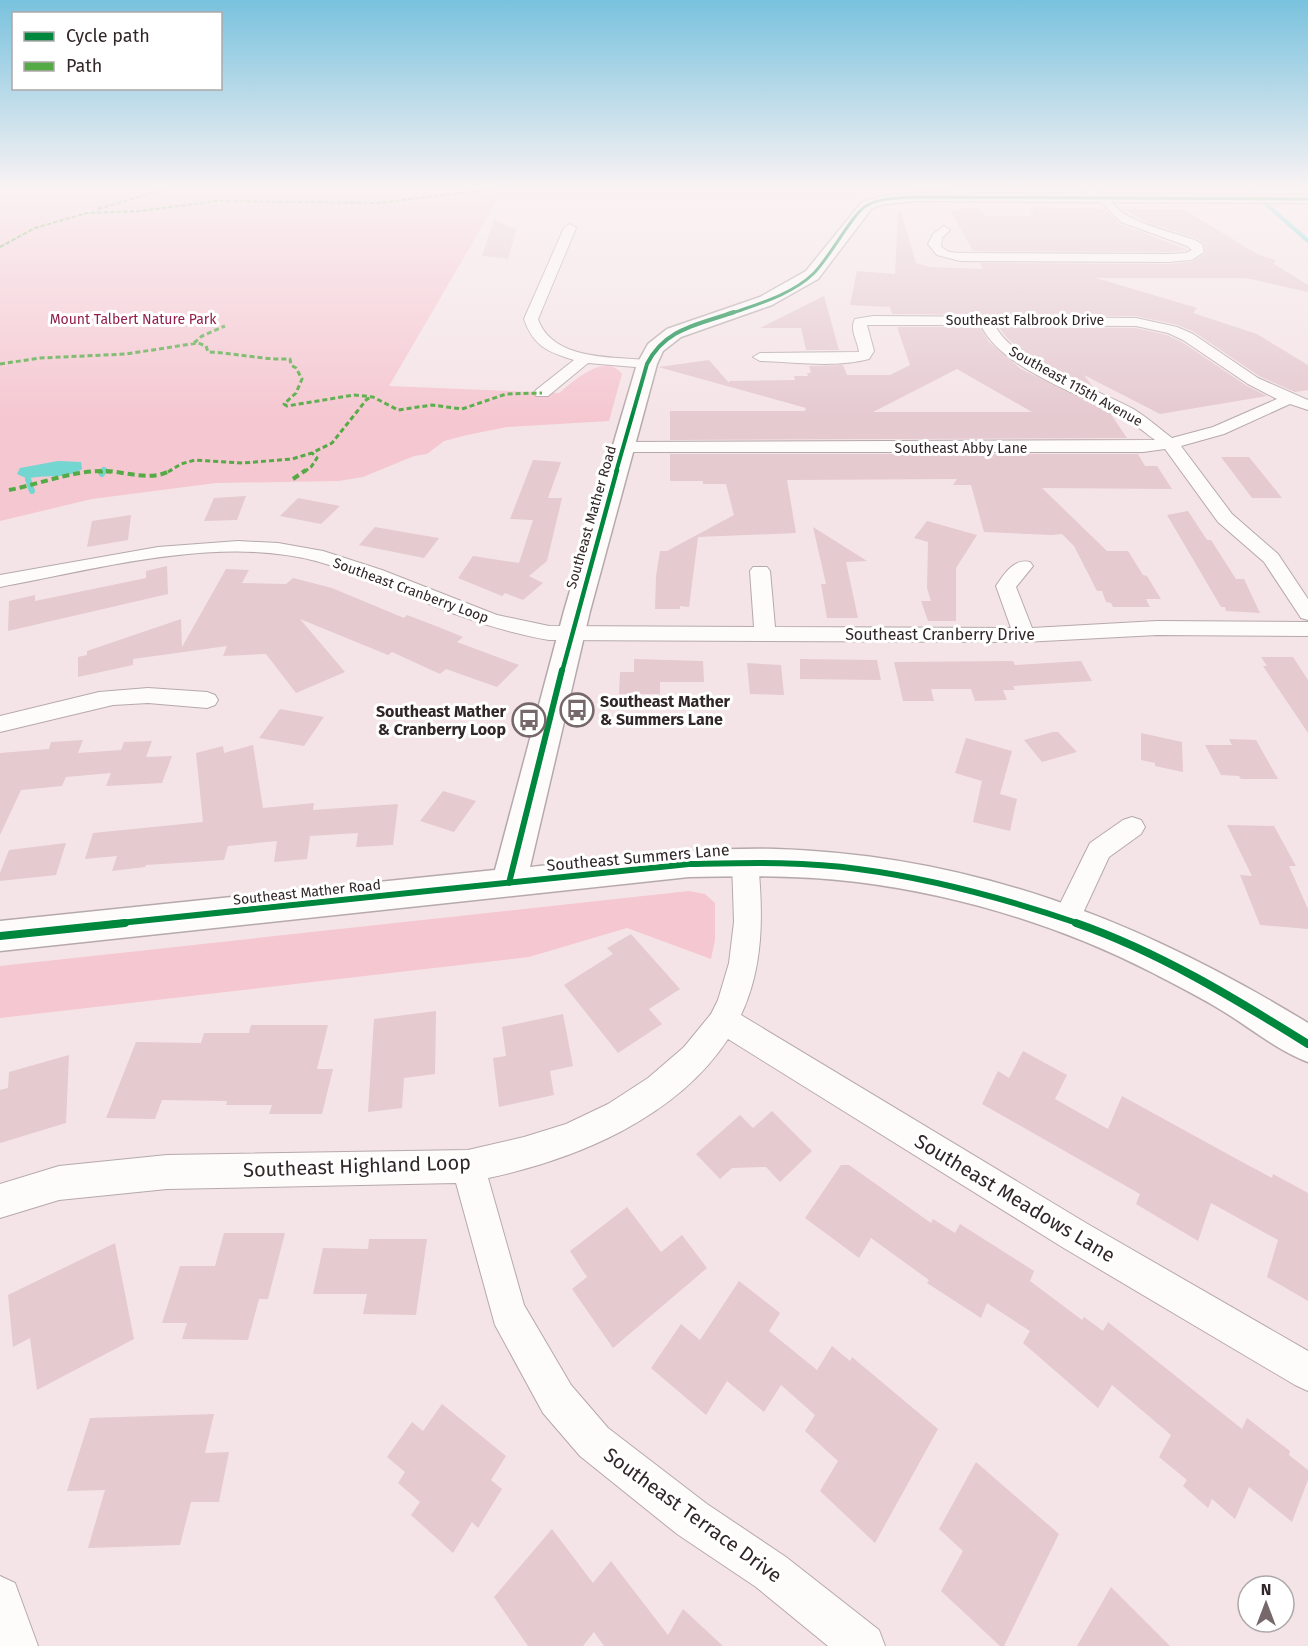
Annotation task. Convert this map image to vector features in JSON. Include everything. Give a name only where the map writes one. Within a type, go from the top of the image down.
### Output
[{"type":"street","points":[[554,265],[531,319],[532,329],[542,340],[557,349],[585,357],[647,364]]},
{"type":"street","name":"Southeast Mather Road","points":[[0,936],[509,883],[572,633],[647,364],[655,348],[674,333],[766,300],[803,281],[822,265]]},
{"type":"street","name":"Southeast Falbrook Drive","points":[[760,357],[864,356],[867,351],[859,328],[860,322],[873,320],[1117,320],[1155,325],[1188,337],[1253,381],[1289,399],[1308,405]]},
{"type":"street","name":"Southeast 115th Avenue","points":[[986,320],[993,336],[1022,360],[1130,414],[1170,444],[1185,461],[1225,518],[1271,558],[1308,614]]},
{"type":"street","points":[[542,393],[585,357]]},
{"type":"street","name":"Southeast Abby Lane","points":[[624,447],[1107,448],[1170,444],[1225,430],[1289,399]]},
{"type":"street","name":"Southeast Cranberry Loop","points":[[0,581],[181,551],[261,548],[314,555],[345,564],[507,626],[549,633],[572,633]]},
{"type":"street","points":[[1023,566],[1006,586],[1024,635]]},
{"type":"street","points":[[760,571],[765,635]]},
{"type":"street","name":"Southeast Cranberry Drive","points":[[572,633],[1024,635],[1157,628],[1308,628]]},
{"type":"street","points":[[0,724],[63,706],[114,697],[141,695],[207,700]]},
{"type":"street","points":[[1067,918],[1099,850],[1132,826]]},
{"type":"street","name":"Southeast Summers Lane","points":[[509,883],[689,864],[744,861],[824,864],[904,874],[975,890],[1067,918],[1147,952],[1202,980],[1308,1044]]},
{"type":"street","name":"Southeast Highland Loop","points":[[0,1200],[59,1183],[168,1172],[468,1166],[516,1155],[577,1136],[625,1111],[670,1080],[703,1048],[723,1020],[736,990],[746,953],[749,919],[744,861]]},
{"type":"street","name":"Southeast Meadows Lane","points":[[723,1020],[1064,1229],[1308,1372]]},
{"type":"street","name":"Southeast Terrace Drive","points":[[468,1166],[508,1312],[557,1399],[594,1442],[692,1519],[771,1572],[863,1646]]},
{"type":"street","points":[[0,1598],[16,1646]]},
{"type":"green space","name":"Mount Talbert Nature Park","points":[[0,265],[460,265],[389,386],[559,393],[581,376],[598,367],[615,368],[622,374],[609,421],[507,427],[467,435],[444,441],[427,454],[414,456],[363,477],[339,481],[216,483],[92,499],[0,521]]},
{"type":"green space","points":[[689,891],[705,894],[715,903],[715,940],[711,959],[627,928],[529,957],[0,1018],[0,966]]},
{"type":"water","points":[[58,461],[81,462],[82,469],[69,475],[28,479],[17,474],[20,468]]},
{"type":"building","points":[[895,265],[983,269],[981,265],[1275,265],[1308,285],[1308,292],[1246,278],[1096,278],[1197,308],[1193,313],[1257,334],[1308,365],[1308,390],[1295,392],[1259,376],[1194,332],[1178,325],[1136,316],[892,314],[890,307],[850,305],[857,271],[895,274]]},
{"type":"building","points":[[824,296],[839,350],[806,350],[801,328],[760,328]]},
{"type":"building","points":[[897,327],[980,327],[989,342],[1021,369],[1110,413],[1127,438],[670,440],[670,411],[805,411],[806,408],[658,367],[709,360],[729,383],[729,381],[795,380],[794,376],[808,376],[807,373],[811,373],[809,366],[843,365],[847,375],[890,375],[910,365]],"holes":[[[957,369],[1032,412],[873,412]]]},
{"type":"building","points":[[999,327],[1136,328],[1167,335],[1182,342],[1247,386],[1267,396],[1160,414],[1084,375],[1093,387],[1038,361],[1020,350]]},
{"type":"building","points":[[670,454],[1138,454],[1145,466],[1157,466],[1172,489],[1042,488],[1107,551],[1128,551],[1161,599],[1146,599],[1150,607],[1113,607],[1111,603],[1106,602],[1102,591],[1097,591],[1074,546],[1062,534],[984,532],[971,485],[953,485],[957,479],[787,480],[796,533],[698,537],[689,607],[655,609],[656,576],[660,551],[667,551],[734,515],[726,484],[670,481]]},
{"type":"building","points":[[1221,457],[1249,457],[1282,498],[1252,498]]},
{"type":"building","points":[[533,460],[561,462],[548,498],[562,498],[547,561],[529,576],[543,583],[523,600],[505,593],[502,596],[458,578],[473,556],[519,563],[533,520],[510,519]]},
{"type":"building","points":[[246,496],[237,520],[204,521],[214,498]]},
{"type":"building","points":[[298,498],[340,506],[321,524],[280,516]]},
{"type":"building","points":[[1188,511],[1207,540],[1211,540],[1236,579],[1244,579],[1260,613],[1226,611],[1225,607],[1221,607],[1167,515]]},
{"type":"building","points":[[131,515],[128,540],[87,547],[92,521]]},
{"type":"building","points":[[927,521],[977,535],[956,568],[956,621],[928,621],[921,601],[931,601],[927,588],[928,542],[914,538]]},
{"type":"building","points":[[375,527],[439,538],[424,558],[359,545]]},
{"type":"building","points":[[813,527],[867,561],[846,562],[858,618],[827,618],[821,584],[826,584]]},
{"type":"building","points":[[167,566],[168,594],[8,631],[9,601],[35,595],[35,601],[146,578],[146,571]]},
{"type":"building","points":[[226,569],[249,570],[242,583],[286,584],[293,578],[332,588],[404,618],[407,615],[463,637],[457,642],[519,665],[497,687],[446,669],[440,674],[392,652],[388,655],[300,619],[345,672],[296,693],[266,654],[223,656],[227,646],[133,659],[133,665],[78,677],[78,657],[87,655],[87,651],[181,619],[182,647]]},
{"type":"building","points":[[1261,657],[1293,657],[1308,680],[1308,733],[1263,666],[1267,666]]},
{"type":"building","points":[[634,659],[703,661],[704,682],[660,682],[660,694],[619,694],[620,672],[634,672]]},
{"type":"building","points":[[800,659],[877,660],[881,680],[800,679]]},
{"type":"building","points":[[1013,661],[1015,665],[1081,661],[1092,681],[1013,686],[1015,690],[1003,690],[1007,700],[975,701],[971,689],[931,689],[934,701],[903,701],[894,662]]},
{"type":"building","points":[[747,663],[781,665],[784,695],[750,694]]},
{"type":"building","points":[[280,709],[324,717],[304,746],[259,738]]},
{"type":"building","points":[[1058,732],[1077,752],[1042,762],[1024,740]]},
{"type":"building","points":[[1141,733],[1182,742],[1183,772],[1155,766],[1155,763],[1141,760]]},
{"type":"building","points":[[966,738],[1012,751],[1000,794],[1017,799],[1010,831],[973,822],[982,781],[955,773]]},
{"type":"building","points":[[1229,739],[1256,740],[1278,779],[1241,779],[1239,776],[1221,775],[1205,745],[1232,745]]},
{"type":"building","points":[[83,740],[78,753],[121,750],[124,742],[152,741],[146,757],[172,756],[162,783],[106,786],[111,773],[66,777],[62,786],[21,790],[0,835],[0,753],[49,749],[51,742]]},
{"type":"building","points":[[253,745],[263,808],[314,803],[313,810],[398,804],[393,845],[356,847],[358,833],[310,836],[307,859],[274,862],[277,841],[228,846],[224,860],[146,865],[112,871],[117,856],[85,859],[93,833],[203,822],[196,753],[223,746],[224,753]]},
{"type":"building","points":[[443,791],[476,801],[454,832],[420,821]]},
{"type":"building","points":[[1227,825],[1274,826],[1296,866],[1289,866],[1308,909],[1308,929],[1260,925],[1240,875],[1252,876]]},
{"type":"building","points":[[66,843],[56,875],[0,881],[0,873],[9,850]]},
{"type":"building","points":[[631,934],[680,989],[649,1009],[662,1024],[618,1053],[564,985],[613,954],[607,948]]},
{"type":"building","points":[[436,1011],[435,1074],[404,1078],[402,1108],[368,1112],[374,1019]]},
{"type":"building","points":[[563,1014],[573,1066],[550,1071],[554,1095],[499,1107],[493,1058],[506,1056],[502,1027]]},
{"type":"building","points":[[251,1025],[328,1025],[317,1069],[333,1069],[322,1114],[269,1114],[272,1105],[226,1105],[227,1101],[162,1100],[155,1119],[106,1118],[136,1042],[201,1043],[204,1033],[249,1033]]},
{"type":"building","points":[[1023,1051],[1067,1075],[1055,1099],[1108,1129],[1122,1096],[1272,1178],[1273,1174],[1308,1193],[1308,1301],[1267,1277],[1278,1240],[1211,1203],[1198,1241],[1136,1204],[1140,1194],[982,1104],[998,1071],[1009,1078]]},
{"type":"building","points":[[69,1055],[66,1123],[0,1143],[0,1090],[8,1088],[9,1072]]},
{"type":"building","points":[[772,1111],[812,1151],[780,1182],[766,1167],[732,1168],[720,1179],[696,1154],[740,1115],[753,1128]]},
{"type":"building","points":[[841,1165],[849,1165],[931,1223],[933,1219],[955,1233],[960,1224],[1034,1271],[1030,1281],[1082,1320],[1084,1317],[1103,1331],[1108,1322],[1242,1429],[1247,1418],[1290,1451],[1289,1455],[1308,1470],[1308,1480],[1292,1522],[1249,1487],[1235,1519],[1212,1499],[1208,1508],[1183,1486],[1187,1480],[1159,1457],[1171,1435],[1112,1385],[1098,1408],[1023,1343],[1030,1331],[987,1303],[981,1318],[927,1283],[929,1280],[871,1238],[859,1258],[805,1218]]},
{"type":"building","points":[[627,1207],[661,1252],[682,1235],[707,1268],[613,1348],[572,1289],[587,1277],[570,1251]]},
{"type":"building","points":[[224,1233],[285,1233],[268,1299],[259,1299],[248,1340],[182,1339],[187,1323],[162,1323],[180,1266],[215,1266]]},
{"type":"building","points":[[369,1239],[427,1239],[416,1315],[363,1314],[367,1294],[313,1294],[323,1248],[368,1249]]},
{"type":"building","points":[[115,1243],[134,1339],[37,1390],[30,1338],[13,1347],[8,1295]]},
{"type":"building","points":[[739,1281],[780,1313],[769,1331],[817,1370],[832,1346],[850,1361],[852,1357],[938,1429],[875,1543],[820,1491],[838,1461],[805,1431],[815,1415],[781,1385],[764,1412],[727,1381],[706,1415],[651,1368],[681,1324],[700,1340]]},
{"type":"building","points":[[442,1404],[506,1456],[491,1480],[502,1489],[478,1528],[472,1522],[453,1553],[411,1515],[420,1502],[398,1483],[405,1472],[387,1457],[412,1422],[423,1431]]},
{"type":"building","points":[[214,1414],[205,1453],[229,1452],[219,1502],[191,1502],[180,1545],[88,1548],[105,1490],[67,1491],[90,1418]]},
{"type":"building","points":[[976,1462],[1059,1534],[1004,1646],[1000,1646],[941,1591],[963,1551],[939,1529]]},
{"type":"building","points":[[552,1529],[593,1583],[611,1561],[668,1635],[683,1609],[723,1646],[604,1646],[594,1632],[583,1646],[528,1646],[494,1597]]},
{"type":"building","points":[[1111,1587],[1170,1646],[1077,1646]]},
{"type":"waterway","points":[[102,474],[104,470]]},
{"type":"waterway","points":[[28,479],[32,491]]},
{"type":"marked path","points":[[194,343],[202,336],[225,326]]},
{"type":"marked path","points":[[0,364],[40,358],[126,354],[198,343],[206,346],[208,352],[237,353],[267,360],[290,359],[291,365],[296,368],[302,379],[296,393],[284,404],[287,406],[330,397],[365,395],[383,401],[398,410],[432,405],[462,409],[506,394],[542,393]]},
{"type":"marked path","points":[[9,490],[38,482],[104,471],[155,476],[165,474],[181,464],[195,460],[243,463],[292,459],[312,453],[332,443],[367,399],[373,397]]},
{"type":"marked path","points":[[293,479],[311,467],[317,458],[312,453]]},
{"type":"cycle path","points":[[509,883],[577,611],[647,364],[655,348],[674,333],[766,301],[794,287],[812,275],[821,265]]},
{"type":"cycle path","points":[[0,936],[689,864],[774,863],[856,868],[936,881],[1014,901],[1089,928],[1163,960],[1236,999],[1308,1044]]},
{"type":"place","name":"Southeast Mather & Summers Lane","points":[[577,710]]},
{"type":"place","name":"Southeast Mather & Cranberry Loop","points":[[529,720]]}]
